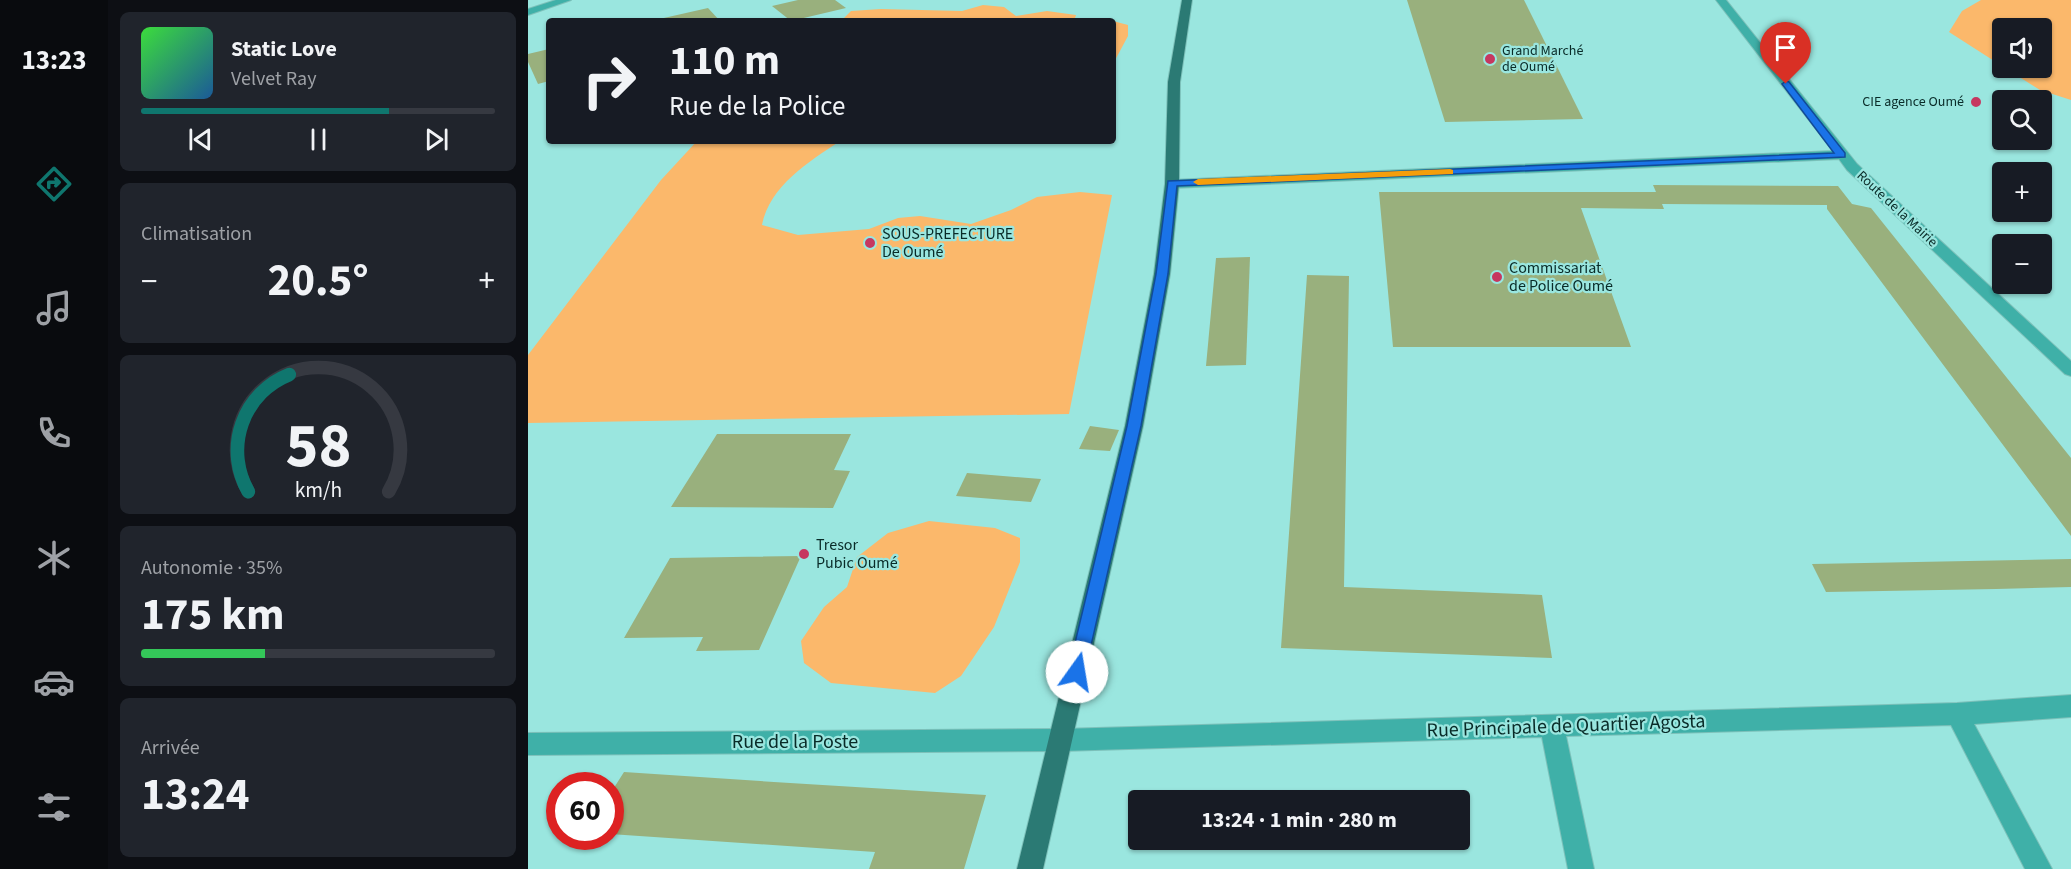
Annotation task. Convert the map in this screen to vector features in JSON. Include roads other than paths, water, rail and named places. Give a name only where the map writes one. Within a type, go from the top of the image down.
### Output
[{"type":"main road","points":[[1030,869],[1134,426],[1162,274],[1172,184],[1174,82],[1186,0]]},
{"type":"street","points":[[528,12],[566,0]]},
{"type":"street","name":"Route de la Mairie","points":[[1721,0],[1841,155],[2071,370]]},
{"type":"street","points":[[1172,184],[1841,155]]},
{"type":"street","name":"Rue Principale de Quartier Agosta","points":[[1061,740],[1957,714],[2071,706]]},
{"type":"street","points":[[1957,714],[2039,869]]},
{"type":"street","points":[[1552,726],[1581,869]]},
{"type":"street","name":"Rue de la Poste","points":[[528,744],[1061,740]]},
{"type":"place","name":"Grand Marché de Oumé","points":[[1490,59]]},
{"type":"place","name":"CIE agence Oumé","points":[[1976,102]]},
{"type":"place","name":"SOUS-PREFECTURE De Oumé","points":[[870,243]]},
{"type":"place","name":"Commissariat de Police Oumé","points":[[1497,277]]},
{"type":"place","name":"Tresor Pubic Oumé","points":[[804,554]]}]
